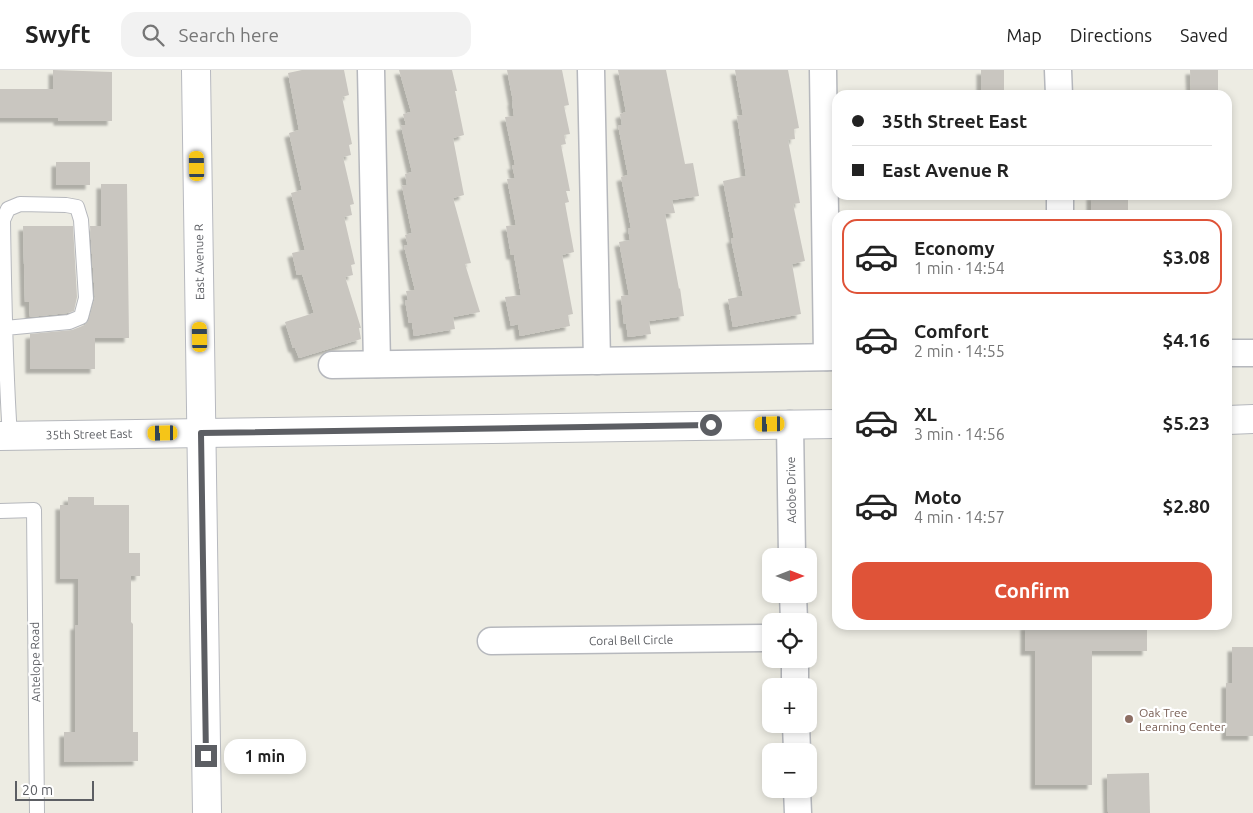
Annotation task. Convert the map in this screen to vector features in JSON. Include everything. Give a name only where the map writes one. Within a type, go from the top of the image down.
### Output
[{"type":"street","name":"East Avenue R","points":[[196,70],[207,813]]},
{"type":"street","points":[[371,70],[377,364]]},
{"type":"street","points":[[591,70],[597,361]]},
{"type":"street","points":[[332,365],[832,357],[823,70]]},
{"type":"street","points":[[1058,70],[1058,90]]},
{"type":"street","points":[[1232,353],[1253,353]]},
{"type":"street","points":[[1232,420],[1253,419]]},
{"type":"street","name":"Adobe Drive","points":[[790,424],[792,548]]},
{"type":"street","name":"35th Street East","points":[[5,436],[832,424]]},
{"type":"street","name":"Coral Bell Circle","points":[[491,641],[762,638]]},
{"type":"street","points":[[797,798],[798,813]]},
{"type":"lane","points":[[5,328],[69,322],[82,317],[86,298],[81,220],[77,207],[20,204],[8,209],[3,220],[5,436]]},
{"type":"lane","name":"Antelope Road","points":[[0,511],[34,510],[36,813]]},
{"type":"building","points":[[53,70],[112,72],[112,121],[58,121],[58,118],[0,118],[0,89],[53,89]]},
{"type":"building","points":[[302,70],[344,70],[349,95],[342,97],[352,144],[349,145],[351,155],[343,157],[354,204],[350,205],[352,215],[344,217],[355,264],[351,265],[353,275],[345,277],[361,328],[359,328],[361,339],[299,358],[295,348],[293,348],[285,322],[314,313],[302,274],[297,275],[292,253],[305,250],[291,193],[302,190],[289,133],[299,130],[288,73]]},
{"type":"building","points":[[399,70],[452,70],[464,135],[453,138],[464,195],[453,198],[471,263],[465,264],[480,312],[453,317],[455,329],[414,336],[412,323],[409,323],[405,300],[408,300],[406,291],[415,290],[404,246],[408,245],[405,235],[412,233],[402,186],[407,185],[405,174],[412,172],[401,126],[406,125],[403,114],[411,112]]},
{"type":"building","points":[[507,70],[562,70],[569,105],[564,106],[570,134],[564,135],[566,144],[561,145],[570,191],[566,191],[569,202],[565,203],[574,252],[562,255],[573,314],[568,315],[570,326],[520,336],[518,324],[511,326],[505,297],[521,295],[514,255],[511,255],[506,226],[516,225],[507,179],[515,178],[512,165],[515,165],[505,117],[514,116]]},
{"type":"building","points":[[618,70],[666,70],[685,164],[693,163],[699,196],[672,200],[675,213],[665,214],[684,316],[649,321],[651,334],[628,337],[626,323],[624,324],[621,296],[629,295],[619,242],[630,240],[628,229],[631,228],[621,177],[628,175],[618,125],[622,125],[620,114],[626,112]]},
{"type":"building","points":[[735,70],[788,70],[799,128],[794,129],[795,139],[788,140],[800,203],[793,204],[805,261],[792,264],[801,314],[733,327],[728,299],[743,296],[731,239],[734,238],[723,181],[746,176],[737,116],[743,115]]},
{"type":"building","points":[[981,70],[1004,70],[1004,90],[981,90]]},
{"type":"building","points":[[1190,70],[1218,70],[1218,90],[1191,90]]},
{"type":"building","points":[[56,162],[90,162],[90,185],[56,185]]},
{"type":"building","points":[[101,184],[127,184],[129,338],[95,338],[95,369],[30,369],[30,334],[72,330],[85,325],[89,319],[95,297],[90,226],[101,226]]},
{"type":"building","points":[[1091,200],[1128,200],[1128,210],[1091,210]]},
{"type":"building","points":[[23,226],[73,226],[77,297],[74,311],[30,317],[29,302],[25,302]]},
{"type":"building","points":[[68,497],[94,497],[94,505],[129,505],[129,553],[140,553],[140,576],[131,576],[133,732],[138,732],[138,761],[64,762],[64,732],[75,732],[75,625],[78,625],[78,579],[60,579],[60,505],[68,505]]},
{"type":"building","points":[[1025,630],[1147,630],[1147,651],[1092,651],[1092,785],[1035,785],[1035,651],[1025,651]]},
{"type":"building","points":[[1232,647],[1253,647],[1253,736],[1226,736],[1226,683],[1232,683]]},
{"type":"building","points":[[1149,773],[1150,813],[1108,813],[1107,774]]},
{"type":"place","name":"Oak Tree Learning Center","points":[[1129,719]]},
{"type":"route","points":[[206,756],[201,433],[711,425]]}]
